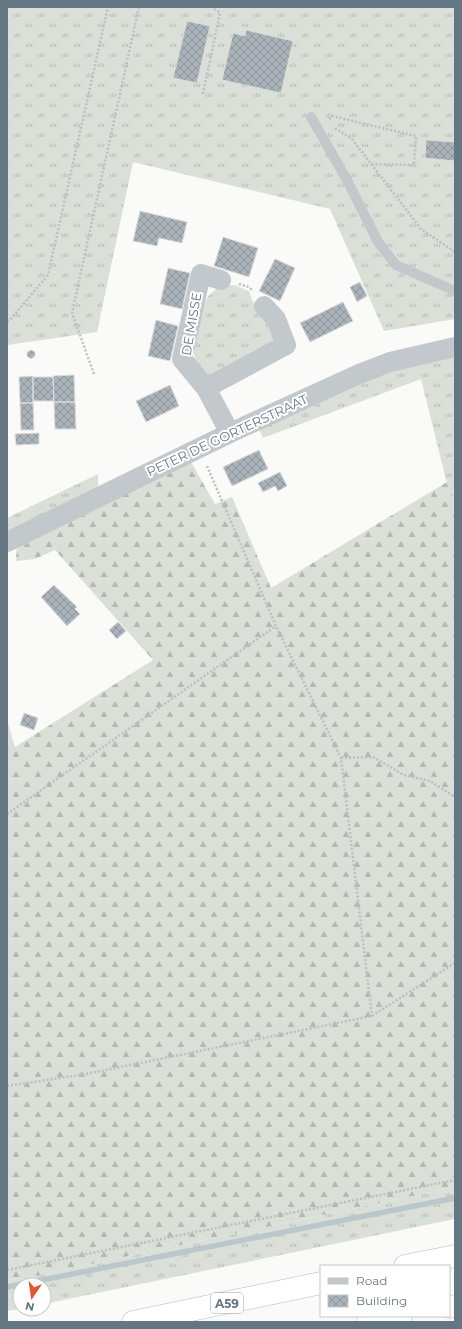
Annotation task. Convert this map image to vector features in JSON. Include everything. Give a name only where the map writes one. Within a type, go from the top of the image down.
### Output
[{"type":"highway","points":[[410,1265],[455,1256]]},
{"type":"highway","name":"A59","points":[[133,1322],[320,1283]]},
{"type":"highway","points":[[368,1322],[396,1317]]},
{"type":"street","name":"DE MISSE","points":[[221,280],[200,274],[182,359],[206,388],[230,432]]},
{"type":"street","points":[[206,388],[286,345],[276,319],[264,306]]},
{"type":"street","name":"PETER DE GORTERSTRAAT","points":[[7,542],[230,432],[378,367],[426,353],[455,347]]},
{"type":"lane","points":[[311,118],[347,180],[378,242],[396,265],[455,291]]},
{"type":"path","points":[[7,321],[10,320],[48,275],[108,7]]},
{"type":"path","points":[[94,374],[72,313],[139,7]]},
{"type":"path","points":[[203,94],[220,13],[212,7]]},
{"type":"path","points":[[325,122],[332,116],[416,136],[414,165],[370,164]]},
{"type":"path","points":[[311,118],[325,122],[352,139],[421,229],[455,252]]},
{"type":"path","points":[[221,280],[249,286],[264,306]]},
{"type":"path","points":[[199,448],[276,626],[341,758],[372,1016]]},
{"type":"path","points":[[7,814],[276,626]]},
{"type":"path","points":[[341,758],[373,758],[404,775],[430,781],[455,797]]},
{"type":"path","points":[[7,1086],[86,1074],[372,1016],[455,963]]},
{"type":"path","points":[[7,1270],[455,1180]]},
{"type":"green space","points":[[7,7],[455,7],[455,319],[384,331],[330,209],[133,162],[97,332],[7,345]]},
{"type":"green space","points":[[234,285],[249,291],[252,300],[275,337],[274,344],[212,379],[196,363],[192,345],[201,310],[208,296],[220,286]]},
{"type":"green space","points":[[455,354],[455,516],[421,379],[263,438],[258,426],[364,379]]},
{"type":"green space","points":[[191,462],[215,504],[232,497],[271,588],[447,482],[455,516],[455,1187],[30,1277],[12,1277],[12,1279],[7,1280],[7,720],[15,747],[153,660],[55,550],[35,559],[16,561],[17,544]]},
{"type":"green space","points":[[98,474],[98,488],[7,534],[7,518]]},
{"type":"green space","points":[[455,1187],[455,1219],[52,1302],[52,1277],[30,1277]]},
{"type":"green space","points":[[12,1279],[12,1310],[7,1311],[7,1280]]},
{"type":"building","points":[[187,21],[210,26],[197,83],[173,78]]},
{"type":"building","points":[[246,30],[293,41],[281,93],[222,80],[233,33],[245,36]]},
{"type":"building","points":[[426,140],[455,142],[455,161],[425,158]]},
{"type":"building","points":[[140,211],[187,222],[182,243],[159,238],[157,246],[133,241]]},
{"type":"building","points":[[223,237],[258,248],[249,277],[214,266]]},
{"type":"building","points":[[275,259],[295,268],[280,301],[259,291]]},
{"type":"building","points":[[168,268],[190,273],[182,309],[160,304]]},
{"type":"building","points":[[360,282],[367,296],[357,302],[350,287]]},
{"type":"building","points":[[343,302],[353,321],[310,342],[300,323]]},
{"type":"building","points":[[156,320],[178,326],[170,361],[148,356]]},
{"type":"building","points":[[31,350],[35,352],[35,356],[31,359],[27,356],[27,352]]},
{"type":"building","points":[[74,375],[75,402],[54,402],[53,376]]},
{"type":"building","points":[[33,376],[33,403],[20,403],[19,377]]},
{"type":"building","points":[[33,377],[53,377],[54,401],[33,401]]},
{"type":"building","points":[[170,385],[179,406],[146,422],[136,401]]},
{"type":"building","points":[[54,402],[75,402],[76,429],[55,429]]},
{"type":"building","points":[[20,403],[33,403],[34,430],[21,430]]},
{"type":"building","points":[[39,433],[39,444],[16,445],[15,434]]},
{"type":"building","points":[[259,450],[268,469],[232,486],[223,467]]},
{"type":"building","points":[[280,472],[287,486],[278,491],[275,486],[263,492],[258,483]]},
{"type":"building","points":[[54,585],[77,607],[75,609],[80,614],[67,626],[41,597]]},
{"type":"building","points":[[118,622],[126,631],[117,639],[109,630]]},
{"type":"building","points":[[24,713],[38,718],[34,730],[20,725]]},
{"type":"waterway","points":[[7,1287],[455,1198]]}]
